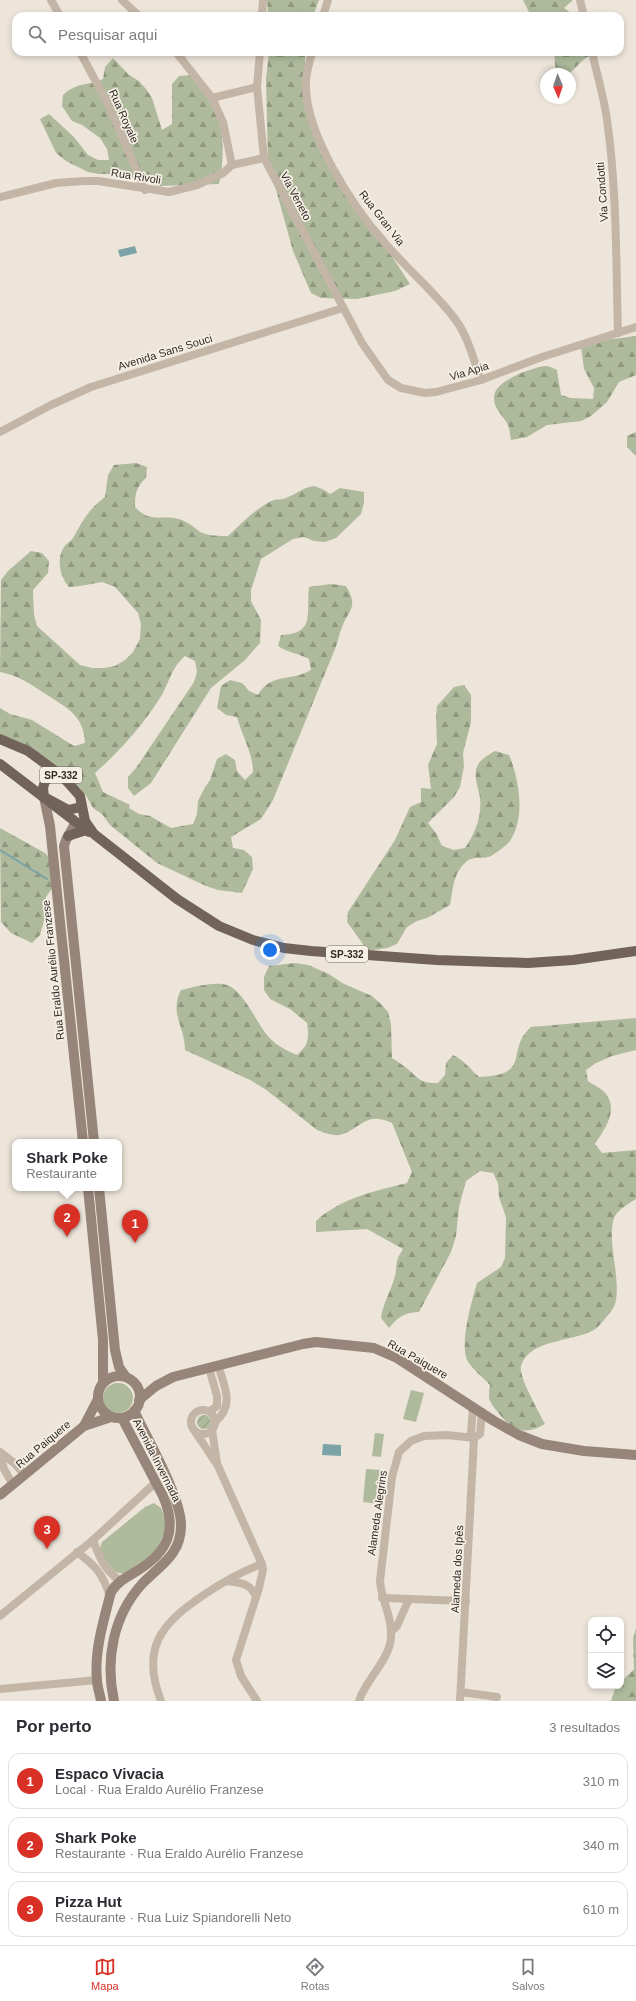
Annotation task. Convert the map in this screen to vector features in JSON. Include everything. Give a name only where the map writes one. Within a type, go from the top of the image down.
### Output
[{"type":"main road","name":"SP-332","points":[[0,739],[28,751],[62,776],[78,793],[85,821],[90,832]]},
{"type":"main road","name":"SP-332","points":[[0,764],[177,899],[219,926],[253,940],[284,948],[345,954],[482,962],[573,960],[635,951]]},
{"type":"main road","points":[[62,776],[52,777],[45,781],[43,788],[44,797],[68,810],[81,804]]},
{"type":"main road","name":"Rua Eraldo Aurélio Franzese","points":[[44,797],[50,826],[83,1139]]},
{"type":"main road","points":[[81,804],[76,822],[64,846],[94,1139]]},
{"type":"main road","points":[[68,836],[90,832]]},
{"type":"main road","points":[[88,1191],[103,1340],[103,1383],[98,1393],[98,1400],[102,1410],[111,1417],[122,1418],[134,1411],[139,1400],[138,1390],[119,1367],[115,1350],[99,1191]]},
{"type":"main road","name":"Rua Paiquere","points":[[139,1400],[156,1386],[173,1377],[290,1347],[316,1342],[374,1348],[397,1358],[519,1434],[542,1444],[578,1450],[636,1455]]},
{"type":"main road","points":[[103,1383],[110,1378],[118,1376],[156,1386]]},
{"type":"main road","name":"Rua Paiquere","points":[[84,1426],[98,1400]]},
{"type":"main road","name":"Avenida Invernada","points":[[114,1701],[110,1682],[110,1655],[114,1638],[125,1607],[142,1585],[174,1553],[180,1538],[181,1526],[178,1503],[134,1411]]},
{"type":"main road","name":"Rua Paiquere","points":[[0,1495],[84,1426],[111,1417]]},
{"type":"main road","name":"Avenida Invernada","points":[[101,1701],[97,1680],[99,1645],[110,1597],[116,1584],[155,1558],[164,1548],[170,1534],[169,1510],[122,1418]]},
{"type":"main road","points":[[121,1581],[130,1587],[125,1607]]},
{"type":"street","points":[[51,0],[58,12]]},
{"type":"street","points":[[122,0],[135,12]]},
{"type":"street","points":[[262,12],[263,0]]},
{"type":"street","points":[[324,12],[328,0]]},
{"type":"street","points":[[580,0],[583,12]]},
{"type":"street","name":"Rua Royale","points":[[82,56],[109,106],[145,190]]},
{"type":"street","points":[[179,56],[212,98],[223,122],[232,165]]},
{"type":"street","name":"Via Veneto","points":[[260,56],[258,87],[264,158],[343,308]]},
{"type":"street","name":"Rua Gran Via","points":[[311,56],[306,81],[308,107],[318,140],[326,156],[347,192],[384,242],[456,320],[470,349],[481,380]]},
{"type":"street","name":"Via Condotti","points":[[593,56],[607,119],[611,155],[615,221],[618,333]]},
{"type":"street","points":[[212,98],[258,87]]},
{"type":"street","name":"Rua Rivoli","points":[[0,197],[18,191],[66,181],[98,181],[145,190],[169,192],[197,185],[223,173],[232,165],[264,158]]},
{"type":"street","name":"Via Apia","points":[[343,308],[380,370],[388,380],[401,388],[426,392],[436,392],[481,380],[542,357],[636,327]]},
{"type":"street","name":"Avenida Sans Souci","points":[[0,432],[51,405],[91,387],[343,308]]},
{"type":"street","points":[[213,1366],[218,1406],[210,1411],[202,1410],[194,1414],[191,1422],[194,1430],[218,1466],[262,1564],[263,1570],[256,1597],[236,1660],[241,1676],[257,1701]]},
{"type":"street","points":[[213,1366],[227,1399],[225,1411],[216,1421],[212,1430],[218,1466]]},
{"type":"street","points":[[473,1406],[471,1433],[474,1438],[480,1434],[482,1412]]},
{"type":"street","points":[[210,1411],[216,1421]]},
{"type":"street","points":[[194,1430],[205,1434],[212,1430]]},
{"type":"street","name":"Alameda Alegrins","points":[[392,1632],[382,1598],[380,1581],[392,1477],[399,1452],[411,1441],[424,1436],[447,1435],[474,1438]]},
{"type":"street","name":"Alameda dos Ipês","points":[[460,1701],[474,1438]]},
{"type":"street","points":[[0,1452],[25,1475]]},
{"type":"street","points":[[0,1455],[4,1469],[13,1485]]},
{"type":"street","points":[[0,1616],[93,1540],[156,1483]]},
{"type":"street","points":[[93,1540],[104,1565],[109,1572],[121,1581]]},
{"type":"street","points":[[77,1552],[100,1572],[104,1578],[110,1597]]},
{"type":"street","points":[[161,1701],[154,1675],[153,1658],[157,1644],[170,1621],[183,1609],[227,1581],[262,1564]]},
{"type":"street","points":[[227,1581],[250,1586],[256,1597]]},
{"type":"street","points":[[382,1598],[466,1601]]},
{"type":"street","points":[[359,1701],[389,1645],[392,1632],[397,1626],[410,1599]]},
{"type":"street","points":[[0,1689],[97,1680]]},
{"type":"street","points":[[461,1692],[497,1697]]},
{"type":"green space","points":[[267,0],[319,0],[314,12],[268,12]]},
{"type":"green space","points":[[523,0],[573,0],[564,8],[570,12],[529,12]]},
{"type":"green space","points":[[269,56],[305,56],[306,106],[319,139],[368,220],[410,284],[395,291],[357,299],[321,298],[311,293],[293,251],[268,161],[266,79]]},
{"type":"green space","points":[[554,56],[589,56],[575,68],[555,68]]},
{"type":"green space","points":[[113,58],[129,75],[139,81],[146,89],[152,98],[162,130],[172,124],[172,84],[179,76],[191,75],[205,89],[213,101],[217,112],[222,136],[223,148],[219,184],[160,186],[123,174],[99,174],[88,172],[66,161],[56,153],[40,119],[49,114],[74,137],[88,155],[98,160],[109,160],[107,149],[100,138],[82,125],[72,121],[62,106],[63,95],[68,91],[78,86],[103,79],[105,67]]},
{"type":"green space","points":[[636,336],[636,375],[619,382],[607,402],[591,416],[581,421],[547,425],[527,437],[511,440],[507,424],[496,407],[494,398],[495,392],[506,381],[514,376],[539,367],[551,367],[557,370],[561,395],[571,398],[593,399],[594,388],[584,369],[581,347],[589,340]]},
{"type":"green space","points":[[636,432],[636,456],[627,447],[627,436]]},
{"type":"green space","points":[[136,463],[147,467],[146,478],[140,484],[137,491],[135,507],[146,516],[157,518],[175,518],[182,520],[200,532],[214,536],[228,536],[250,516],[268,503],[274,500],[284,499],[308,487],[318,487],[330,494],[340,488],[364,492],[364,503],[361,514],[336,538],[325,542],[314,541],[304,537],[293,539],[261,559],[251,590],[251,601],[261,620],[260,643],[245,660],[211,688],[151,783],[134,796],[128,788],[128,777],[136,768],[194,682],[197,672],[195,661],[185,656],[175,668],[156,704],[140,725],[114,755],[95,773],[103,792],[130,805],[129,808],[139,814],[150,816],[171,828],[193,824],[197,814],[198,801],[210,780],[217,759],[226,754],[235,760],[237,771],[245,780],[253,772],[253,765],[249,751],[237,717],[226,715],[217,708],[221,686],[230,680],[242,683],[249,691],[258,695],[263,688],[275,680],[304,674],[311,670],[309,659],[278,646],[281,635],[292,634],[300,631],[304,626],[308,613],[309,587],[331,584],[346,586],[352,599],[352,608],[342,627],[335,649],[273,800],[261,819],[231,837],[233,848],[244,850],[252,857],[253,869],[242,893],[218,890],[206,886],[157,863],[110,825],[102,814],[93,808],[79,787],[65,775],[48,764],[0,743],[0,708],[10,714],[32,720],[74,746],[85,743],[81,725],[72,712],[28,683],[0,672],[1,580],[8,571],[31,551],[42,553],[49,561],[48,573],[33,590],[34,615],[37,626],[80,665],[92,668],[115,666],[125,660],[133,652],[140,639],[141,624],[138,613],[115,587],[102,582],[69,587],[63,578],[60,568],[60,557],[65,546],[72,539],[90,511],[105,497],[108,475],[114,465]]},
{"type":"green space","points":[[464,685],[471,695],[471,722],[463,753],[464,766],[460,787],[454,797],[428,823],[436,833],[442,846],[454,850],[465,848],[475,831],[480,812],[480,798],[476,775],[477,767],[482,760],[495,751],[509,755],[516,775],[519,810],[515,831],[510,841],[496,853],[488,857],[471,859],[461,867],[454,882],[450,905],[407,927],[397,944],[387,948],[368,951],[347,922],[348,912],[395,840],[410,807],[421,802],[421,788],[431,789],[428,765],[437,744],[437,706],[454,687]]},
{"type":"green space","points":[[0,828],[45,853],[56,864],[53,887],[46,897],[44,921],[40,935],[32,943],[11,933],[1,922]]},
{"type":"green space","points":[[295,963],[308,965],[329,974],[342,983],[372,996],[381,1004],[388,1012],[391,1024],[392,1058],[406,1067],[419,1079],[428,1083],[438,1083],[445,1075],[446,1063],[453,1055],[464,1062],[479,1077],[507,1072],[513,1067],[523,1036],[531,1027],[636,1018],[636,1050],[612,1056],[596,1063],[586,1070],[588,1081],[605,1092],[610,1100],[611,1107],[611,1114],[606,1127],[595,1144],[602,1153],[636,1150],[636,1199],[617,1213],[612,1226],[617,1290],[616,1301],[612,1310],[594,1330],[585,1334],[552,1342],[533,1351],[526,1357],[521,1366],[521,1371],[530,1395],[545,1424],[538,1428],[531,1430],[518,1429],[507,1422],[490,1401],[490,1385],[473,1368],[466,1357],[466,1330],[477,1283],[501,1267],[505,1258],[506,1217],[499,1197],[498,1183],[493,1173],[480,1171],[466,1181],[459,1207],[456,1236],[451,1252],[419,1312],[402,1316],[389,1328],[381,1318],[383,1307],[395,1276],[397,1260],[403,1249],[367,1229],[316,1232],[316,1221],[336,1206],[347,1201],[371,1192],[407,1183],[412,1172],[392,1123],[375,1119],[364,1122],[346,1133],[339,1135],[322,1132],[317,1130],[265,1089],[250,1080],[185,1050],[177,1013],[178,998],[181,990],[204,985],[222,984],[233,988],[239,994],[273,1041],[297,1055],[304,1048],[307,1041],[307,1023],[290,1009],[270,999],[264,990],[264,977],[269,966]]},
{"type":"green space","points":[[118,1383],[129,1387],[133,1398],[129,1409],[118,1413],[107,1409],[103,1398],[107,1387]]},
{"type":"green space","points":[[411,1390],[424,1393],[416,1422],[403,1419]]},
{"type":"green space","points":[[201,1415],[207,1415],[211,1419],[211,1425],[207,1429],[201,1429],[197,1425],[197,1419]]},
{"type":"green space","points":[[375,1433],[384,1434],[381,1457],[372,1456]]},
{"type":"green space","points":[[366,1469],[382,1470],[379,1504],[363,1502]]},
{"type":"green space","points":[[154,1503],[161,1508],[165,1518],[165,1531],[156,1552],[133,1571],[124,1574],[115,1572],[99,1552],[102,1542],[145,1507]]},
{"type":"green space","points":[[636,1628],[636,1701],[611,1701],[615,1689],[624,1689],[624,1679],[634,1669],[633,1639]]},
{"type":"water","points":[[135,246],[137,253],[120,257],[118,250]]},
{"type":"water","points":[[323,1444],[341,1445],[341,1456],[322,1455]]},
{"type":"waterway","points":[[0,850],[47,879]]},
{"type":"place","name":"Shark Poke","points":[[67,1237]]},
{"type":"place","name":"Espaco Vivacia","points":[[135,1243]]},
{"type":"place","name":"Pizza Hut","points":[[47,1549]]}]
